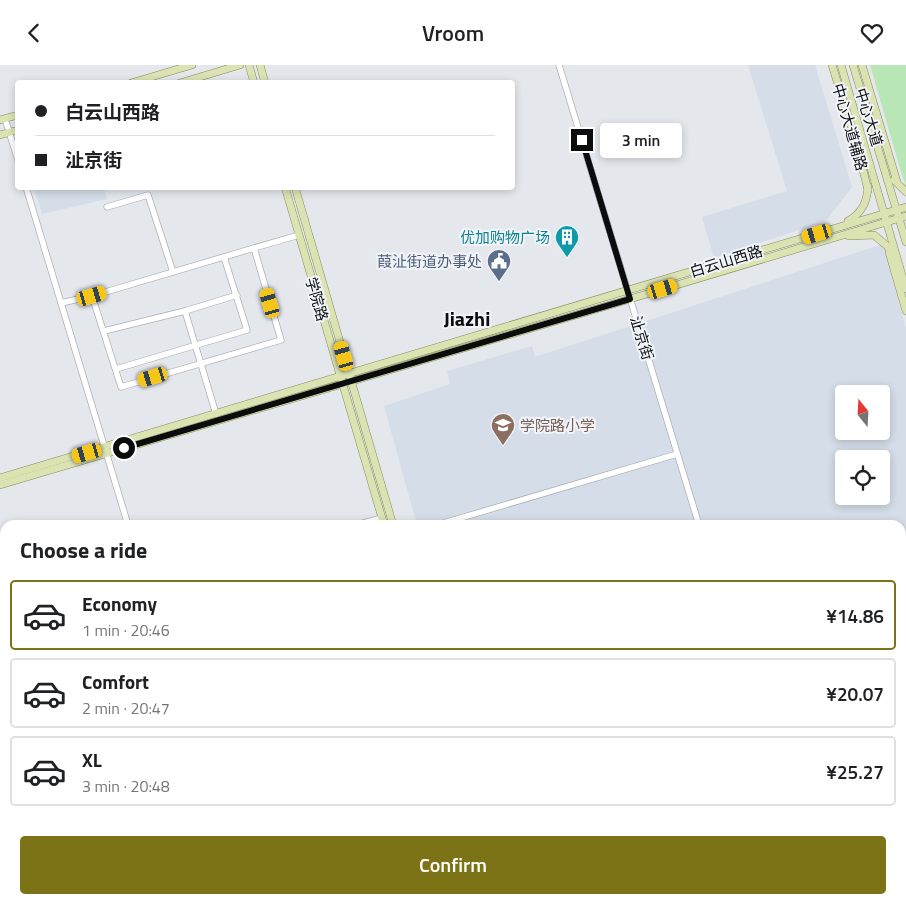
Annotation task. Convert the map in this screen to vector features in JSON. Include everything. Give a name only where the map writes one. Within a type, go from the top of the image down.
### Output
[{"type":"main road","points":[[141,80],[192,65]]},
{"type":"main road","points":[[190,80],[240,65]]},
{"type":"main road","points":[[249,65],[253,80]]},
{"type":"main road","points":[[260,65],[264,80]]},
{"type":"main road","name":"中心大道辅路","points":[[832,65],[856,142],[868,190]]},
{"type":"main road","name":"中心大道","points":[[841,65],[906,289]]},
{"type":"main road","name":"中心大道","points":[[853,65],[897,210],[902,217],[906,242]]},
{"type":"main road","name":"中心大道辅路","points":[[862,65],[896,182]]},
{"type":"main road","points":[[2,119],[15,116]]},
{"type":"main road","points":[[0,135],[15,131]]},
{"type":"main road","name":"中心大道","points":[[836,228],[855,217],[866,203],[870,167]]},
{"type":"main road","name":"中心大道","points":[[884,168],[906,192]]},
{"type":"main road","name":"学院路","points":[[286,190],[383,520]]},
{"type":"main road","name":"学院路","points":[[296,190],[392,520]]},
{"type":"main road","name":"白云山西路","points":[[0,479],[105,451],[341,381],[628,291],[906,207]]},
{"type":"main road","name":"白云山西路","points":[[350,378],[630,299],[902,217]]},
{"type":"main road","name":"白云山西路","points":[[834,237],[874,235],[888,246]]},
{"type":"main road","points":[[888,246],[898,263]]},
{"type":"main road","points":[[888,246],[906,311]]},
{"type":"main road","name":"白云山西路","points":[[0,485],[216,414],[341,381]]},
{"type":"street","name":"沚京街","points":[[559,65],[697,520]]},
{"type":"street","points":[[2,119],[15,152]]},
{"type":"street","points":[[27,190],[126,520]]},
{"type":"street","points":[[107,207],[148,195],[173,272]]},
{"type":"street","points":[[61,303],[92,296],[298,235]]},
{"type":"street","points":[[92,296],[121,387],[281,340],[254,248]]},
{"type":"street","points":[[116,369],[247,330],[224,257]]},
{"type":"street","points":[[104,331],[185,311],[236,295]]},
{"type":"street","points":[[185,311],[216,414]]},
{"type":"street","points":[[454,520],[677,454]]},
{"type":"shaded area","points":[[748,65],[815,65],[852,187],[826,221],[714,258],[702,217],[787,191]]},
{"type":"shaded area","points":[[35,190],[105,190],[107,199],[42,214]]},
{"type":"shaded area","points":[[883,244],[906,329],[906,520],[416,520],[384,406],[450,384],[447,371],[532,346],[535,357]]},
{"type":"green space","points":[[870,65],[906,65],[906,186],[902,175]]},
{"type":"place","name":"优加购物广场","points":[[567,258]]},
{"type":"place","name":"葭沚街道办事处","points":[[499,282]]},
{"type":"place","name":"学院路小学","points":[[503,446]]},
{"type":"district","name":"Jiazhi","points":[[467,318]]},
{"type":"route","points":[[124,448],[630,299],[582,140]]}]
